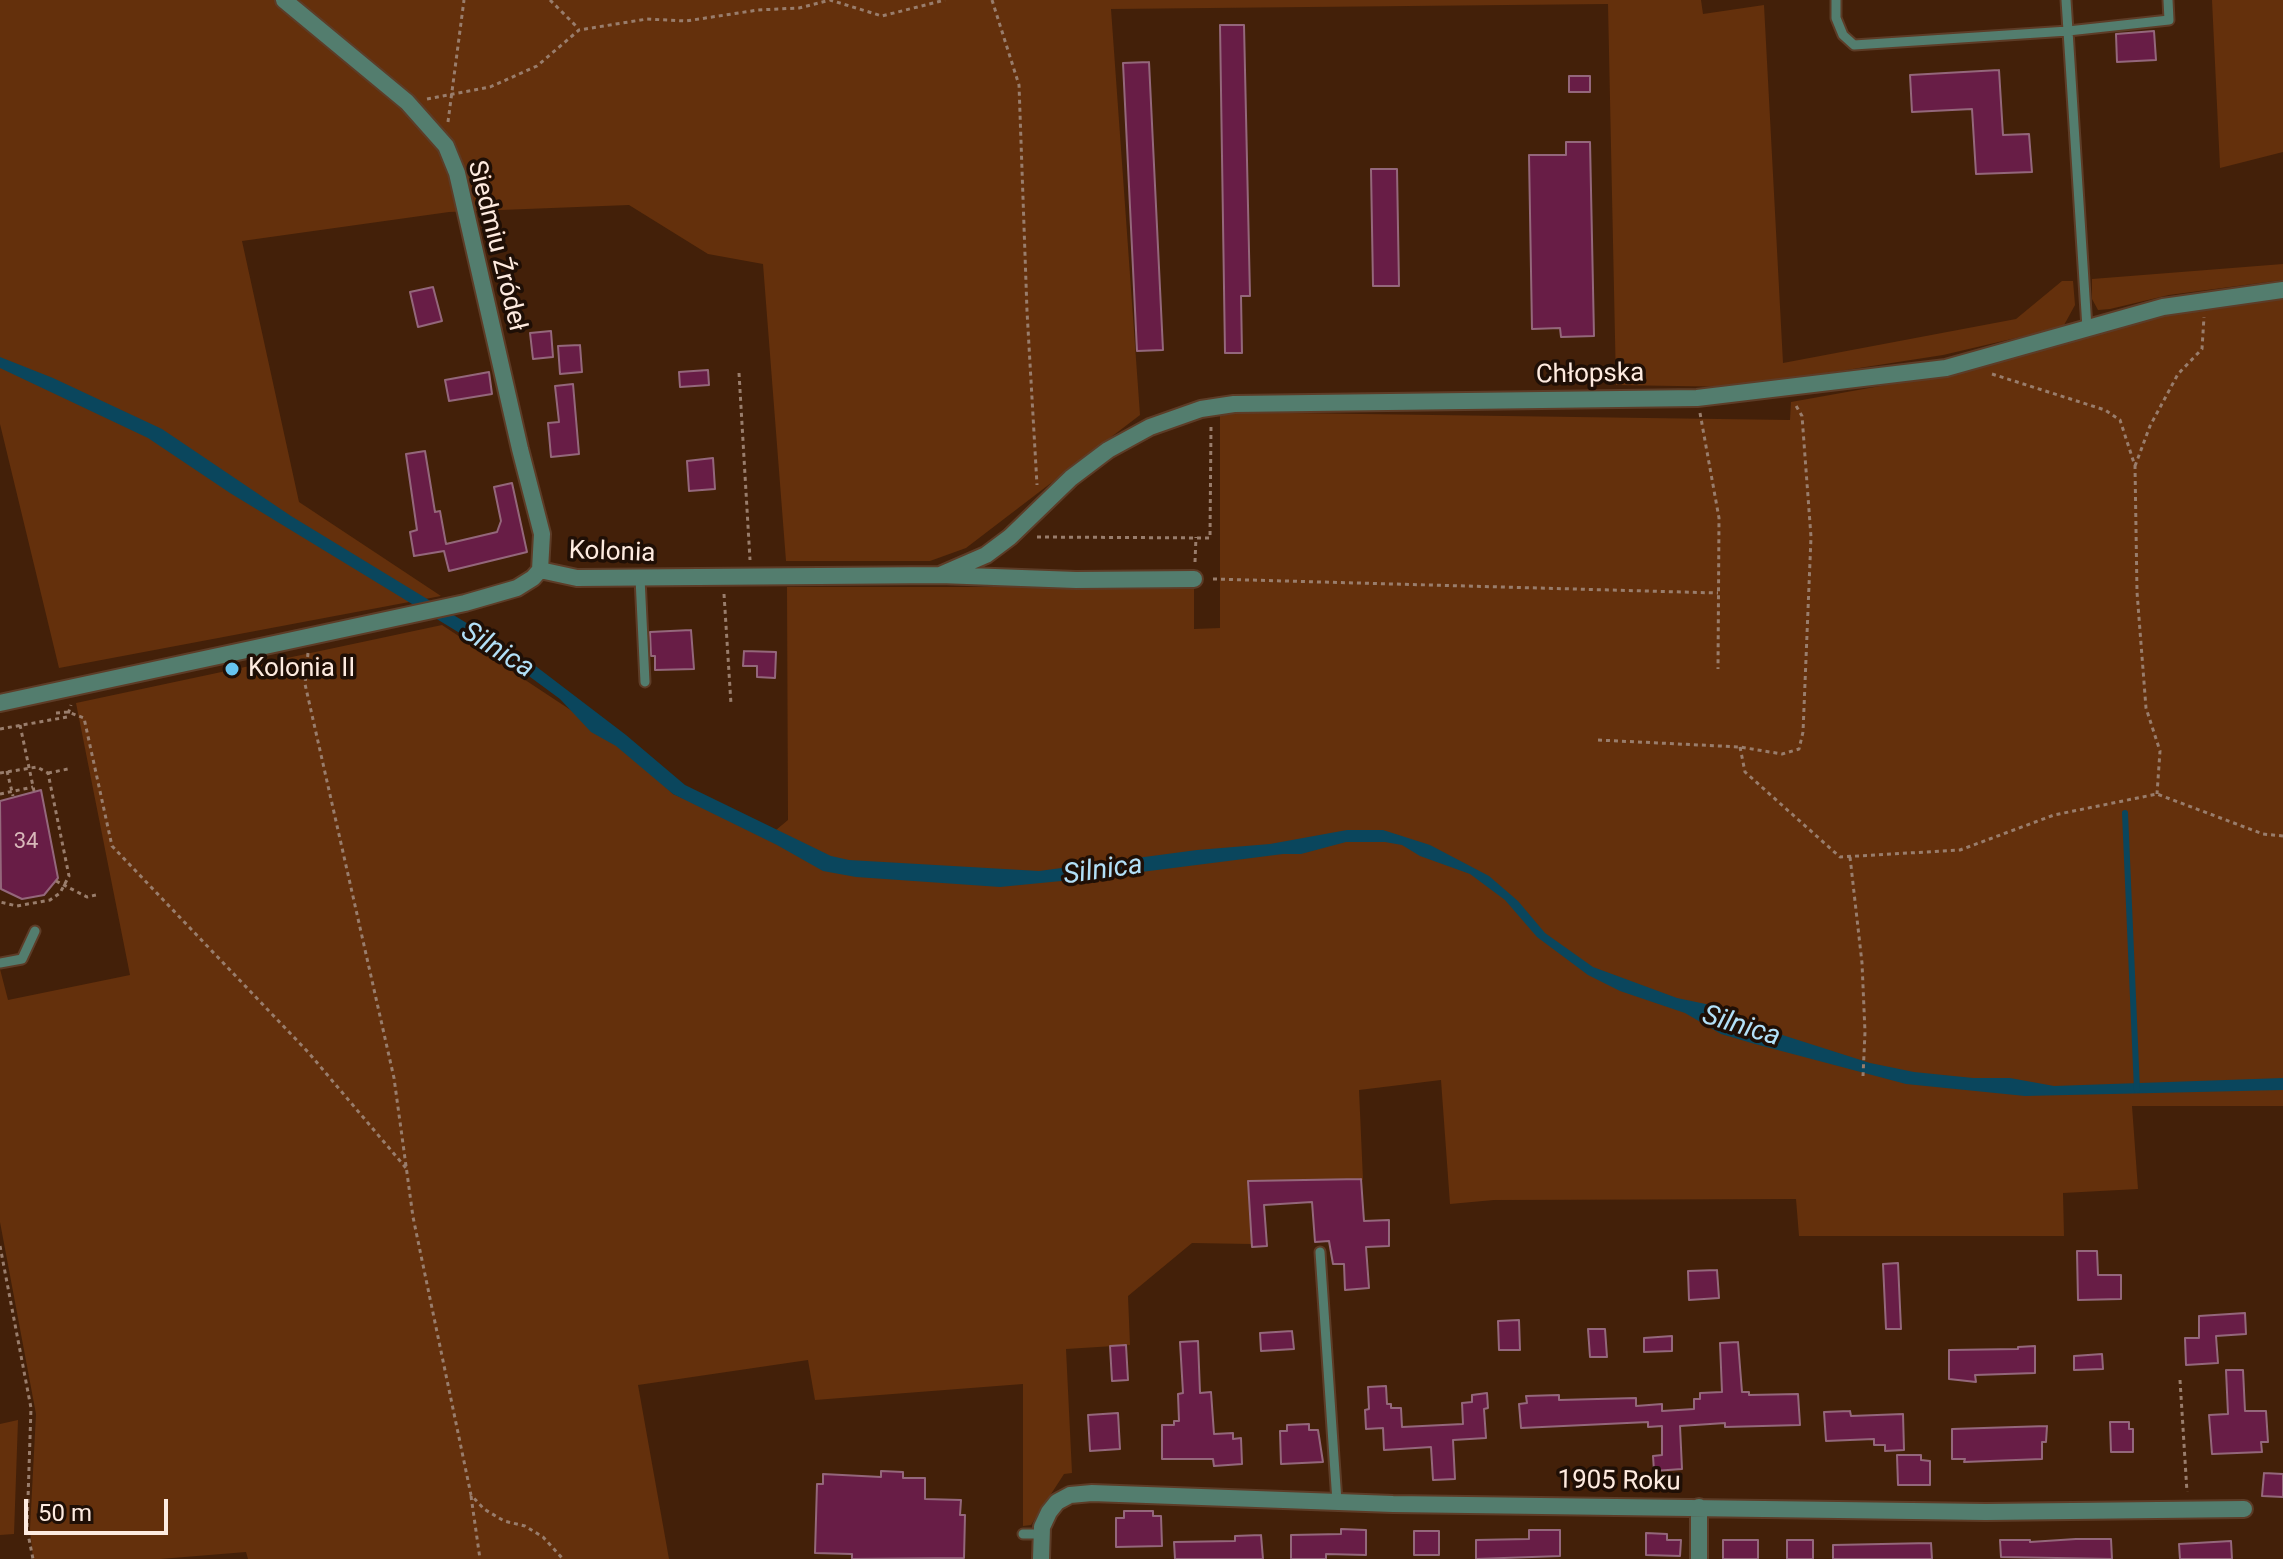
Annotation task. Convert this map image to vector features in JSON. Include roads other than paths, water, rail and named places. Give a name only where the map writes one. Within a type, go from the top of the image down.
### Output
[{"type":"street","name":"Siedmiu Źródeł","points":[[284,0],[407,102],[446,146],[457,173],[542,534],[540,570]]},
{"type":"street","name":"Chłopska","points":[[940,575],[986,555],[1010,537],[1071,478],[1108,450],[1162,422],[1211,408],[1234,404],[1697,398],[1946,368],[2163,307],[2283,290]]},
{"type":"street","name":"Kolonia","points":[[0,703],[465,603],[517,588],[540,570],[577,578],[940,575],[1076,580],[1194,579]]},
{"type":"street","name":"1905 Roku","points":[[1041,1559],[1042,1527],[1049,1512],[1057,1502],[1070,1495],[1092,1493],[1337,1502],[1986,1512],[2244,1509]]},
{"type":"street","points":[[1699,1507],[1699,1559]]},
{"type":"lane","points":[[1836,0],[1836,18],[1843,35],[1854,45],[2068,31],[2169,20],[2168,0]]},
{"type":"lane","points":[[2066,0],[2087,328]]},
{"type":"lane","points":[[640,578],[645,682]]},
{"type":"lane","points":[[0,963],[22,959],[35,931]]},
{"type":"lane","points":[[1320,1252],[1337,1502]]},
{"type":"lane","points":[[1023,1534],[1042,1534]]},
{"type":"water","name":"Silnica","points":[[0,357],[162,429],[291,516],[529,661],[626,735],[685,785],[831,856],[849,860],[1039,871],[1197,850],[1270,844],[1347,830],[1383,830],[1430,845],[1489,876],[1518,901],[1545,933],[1593,967],[1677,998],[1725,1008],[1751,1025],[1870,1063],[1914,1072],[2010,1078],[2054,1086],[2283,1078],[2283,1090],[2025,1096],[1906,1084],[1755,1044],[1721,1034],[1685,1013],[1620,991],[1588,975],[1537,937],[1505,900],[1470,874],[1420,856],[1402,845],[1385,842],[1346,842],[1301,854],[1000,887],[856,877],[823,871],[673,794],[616,746],[591,732],[560,699],[522,671],[230,493],[148,438],[0,368]]},
{"type":"waterway","points":[[2125,813],[2137,1090]]},
{"type":"place","name":"Kolonia II","points":[[232,669]]}]
